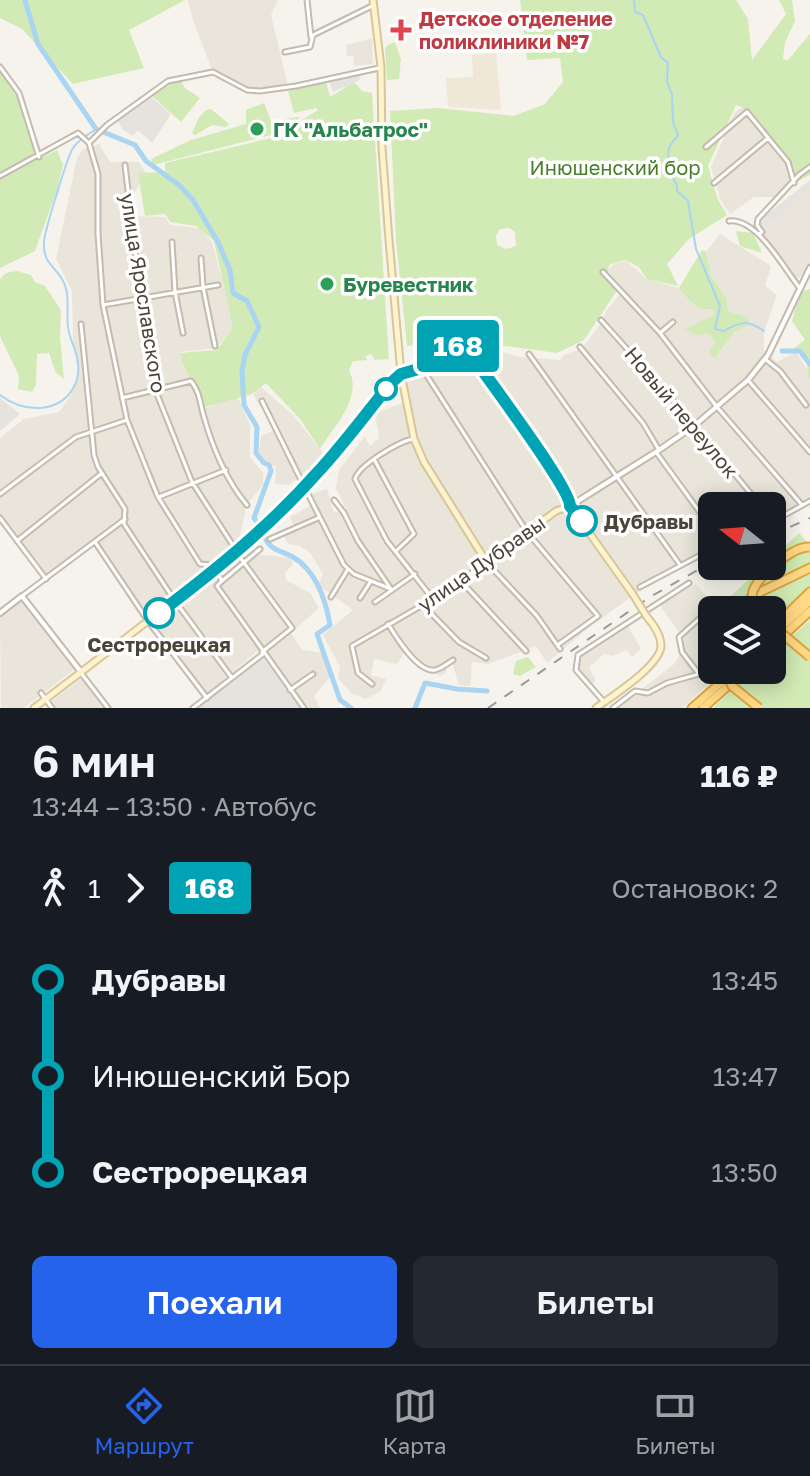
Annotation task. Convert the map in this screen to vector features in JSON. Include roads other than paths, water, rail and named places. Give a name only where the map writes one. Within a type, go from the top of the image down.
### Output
[{"type":"highway","points":[[752,596],[757,583],[793,550],[810,547]]},
{"type":"highway","points":[[754,596],[810,568]]},
{"type":"highway","points":[[786,614],[810,592]]},
{"type":"highway","points":[[786,623],[810,601]]},
{"type":"highway","points":[[786,633],[810,611]]},
{"type":"highway","points":[[786,638],[810,657]]},
{"type":"highway","points":[[691,708],[716,684]]},
{"type":"highway","points":[[703,708],[730,684]]},
{"type":"highway","points":[[732,684],[759,708]]},
{"type":"main road","points":[[374,2],[381,67],[382,148],[401,374],[414,439],[424,462],[479,552],[487,559]]},
{"type":"main road","points":[[34,708],[244,545],[296,496],[401,374]]},
{"type":"main road","points":[[570,506],[632,593],[660,639],[661,650],[657,657],[596,708]]},
{"type":"main road","name":"улица Дубравы","points":[[487,559],[556,511],[570,506]]},
{"type":"street","points":[[285,52],[310,47],[307,0]]},
{"type":"street","points":[[311,37],[374,2]]},
{"type":"street","points":[[0,67],[19,93],[39,157]]},
{"type":"street","points":[[88,142],[168,81],[213,72],[234,84],[260,91],[381,67]]},
{"type":"street","points":[[706,147],[747,112],[788,162],[794,183]]},
{"type":"street","points":[[0,176],[78,133],[88,142],[98,174],[103,305],[127,420],[158,497],[200,564],[212,565]]},
{"type":"street","points":[[714,183],[768,138]]},
{"type":"street","name":"улица Ярославского","points":[[125,165],[155,389],[192,482],[234,547]]},
{"type":"street","points":[[759,234],[762,232],[757,225],[758,219],[810,167]]},
{"type":"street","points":[[729,221],[738,221],[759,234],[799,287]]},
{"type":"street","points":[[172,242],[175,292],[183,333]]},
{"type":"street","points":[[201,258],[203,287],[215,346]]},
{"type":"street","name":"улица Дубравы","points":[[570,506],[694,426],[748,380],[765,359],[810,268]]},
{"type":"street","points":[[603,272],[660,333],[717,407],[802,505]]},
{"type":"street","points":[[103,305],[218,285]]},
{"type":"street","name":"Новый переулок","points":[[601,320],[656,379],[749,492]]},
{"type":"street","points":[[660,333],[673,322]]},
{"type":"street","points":[[81,324],[94,455],[125,509],[124,524],[175,601],[232,678]]},
{"type":"street","points":[[401,374],[422,368],[429,356],[438,351],[465,346],[554,473],[570,499],[570,506]]},
{"type":"street","points":[[580,347],[643,423],[657,451],[698,509]]},
{"type":"street","points":[[529,354],[680,565]]},
{"type":"street","points":[[765,359],[787,379],[806,405]]},
{"type":"street","points":[[422,368],[527,532],[598,616],[560,646],[487,559]]},
{"type":"street","points":[[748,380],[810,452]]},
{"type":"street","points":[[122,398],[191,381],[197,389],[208,429],[226,470],[247,505]]},
{"type":"street","points":[[262,401],[302,482]]},
{"type":"street","points":[[0,494],[76,437],[127,420]]},
{"type":"street","points":[[414,439],[393,447],[356,474],[356,481],[384,536],[433,599]]},
{"type":"street","points":[[375,461],[414,534],[395,552]]},
{"type":"street","points":[[158,497],[226,470]]},
{"type":"street","points":[[17,541],[102,473]]},
{"type":"street","points":[[307,492],[348,569],[391,589]]},
{"type":"street","points":[[334,500],[391,589]]},
{"type":"street","points":[[786,514],[810,501]]},
{"type":"street","points":[[270,539],[319,517]]},
{"type":"street","points":[[0,518],[46,579]]},
{"type":"street","points":[[0,613],[125,518]]},
{"type":"street","points":[[95,542],[148,621],[207,698]]},
{"type":"street","points":[[260,549],[217,586],[304,708]]},
{"type":"street","points":[[193,708],[292,628],[239,556]]},
{"type":"street","points":[[640,587],[698,556]]},
{"type":"street","name":"улица Дубравы","points":[[372,684],[358,673],[352,646],[461,581],[487,559]]},
{"type":"street","points":[[331,597],[348,569]]},
{"type":"street","points":[[218,574],[222,581]]},
{"type":"street","points":[[375,602],[415,574]]},
{"type":"street","points":[[360,598],[371,581]]},
{"type":"street","points":[[461,581],[526,651]]},
{"type":"street","points":[[604,702],[576,670],[578,655],[689,583]]},
{"type":"street","points":[[22,596],[108,708]]},
{"type":"street","points":[[423,605],[459,642],[486,658]]},
{"type":"street","points":[[615,708],[635,691],[648,693],[667,683],[697,675],[698,671],[682,652],[679,637],[698,620]]},
{"type":"street","points":[[388,624],[406,650],[424,668],[434,670],[453,660]]},
{"type":"street","points":[[290,690],[313,674]]},
{"type":"street","points":[[41,693],[52,708]]},
{"type":"waterway","points":[[25,0],[38,44],[96,129],[135,145],[146,161],[179,185],[193,200],[218,242],[230,270],[233,293],[247,301],[259,327],[245,355],[242,372],[244,405],[257,427],[256,453],[271,471],[254,518],[259,525]]},
{"type":"waterway","points":[[634,0],[635,12],[643,15],[661,57],[668,63],[667,81],[678,135],[669,150],[669,166],[677,191],[688,201],[696,249],[720,306],[715,329],[724,331],[744,323],[764,331]]},
{"type":"waterway","points":[[0,395],[29,408],[50,406],[71,392],[78,376],[76,353],[69,331],[66,291],[62,279],[47,259],[44,242],[70,154],[78,142],[96,129]]},
{"type":"waterway","points":[[782,351],[800,351],[810,364]]},
{"type":"waterway","points":[[263,535],[272,547],[301,563],[319,587],[330,625],[317,634],[340,700],[351,708]]},
{"type":"waterway","points":[[415,708],[425,683],[487,691]]},
{"type":"railway","points":[[786,529],[810,518]]},
{"type":"railway","points":[[488,708],[650,597],[698,570]]},
{"type":"place","name":"Детское отделение поликлиники №7","points":[[401,30]]},
{"type":"place","name":"ГК \"Альбатрос\"","points":[[257,129]]},
{"type":"place","name":"Буревестник","points":[[327,284]]},
{"type":"place","name":"Дубравы","points":[[582,521]]},
{"type":"place","name":"Сестрорецкая","points":[[159,613]]},
{"type":"park label","name":"Инюшенский бор","points":[[615,167]]}]
